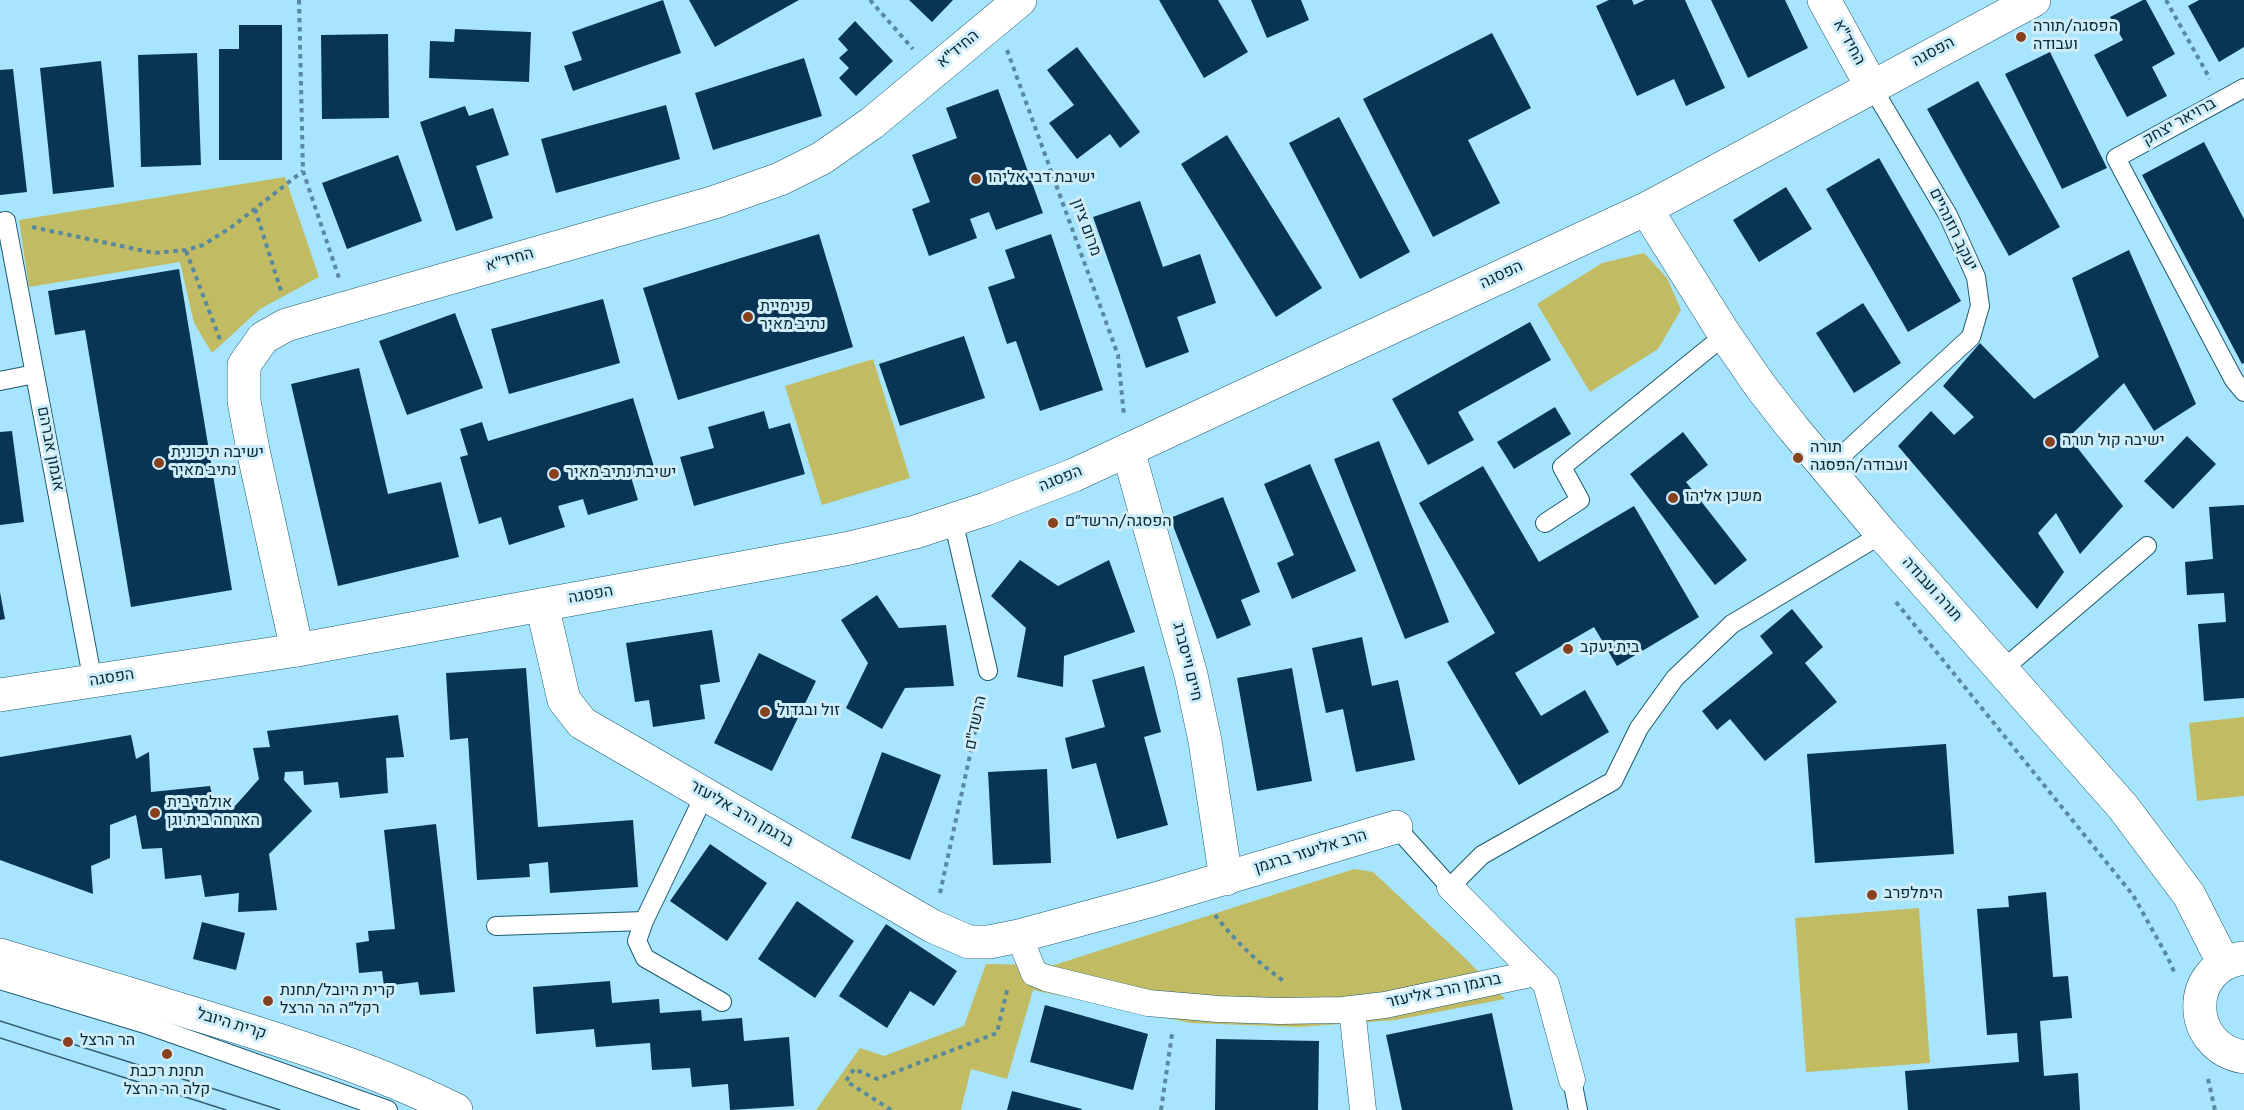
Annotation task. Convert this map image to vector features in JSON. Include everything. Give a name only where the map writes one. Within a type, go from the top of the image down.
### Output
[{"type":"street","name":"החיד\"א","points":[[1824,0],[1872,87]]},
{"type":"street","name":"הפסגה","points":[[0,695],[297,650],[850,548],[986,509],[1074,476],[1646,209],[2034,0]]},
{"type":"street","name":"החיד\"א","points":[[297,650],[252,450],[244,401],[244,365],[263,338],[291,323],[715,202],[780,179],[822,158],[872,123],[1008,10]]},
{"type":"street","name":"תורה ועבודה","points":[[1646,209],[1725,335],[1773,404],[1882,534],[2130,816],[2189,895],[2234,961]]},
{"type":"street","name":"חיים וייסברג","points":[[1128,450],[1191,675],[1205,741],[1226,879]]},
{"type":"street","name":"ברגמן הרב אליעזר","points":[[542,605],[564,700],[582,723],[932,926],[969,942],[988,942],[1019,936],[1226,879]]},
{"type":"street","name":"הרב אליעזר ברגמן","points":[[1226,879],[1396,827]]},
{"type":"street","name":"ברגמן הרב אליעזר","points":[[1450,887],[1546,984],[1572,1080]]},
{"type":"street","name":"ברגמן הרב אליעזר","points":[[1019,936],[1034,973],[1046,978],[1148,1003],[1229,1010],[1352,1009],[1385,1005],[1535,973]]},
{"type":"street","name":"קרית היובל","points":[[0,955],[251,1031],[350,1064],[424,1094],[456,1110]]},
{"type":"street","points":[[2234,961],[2217,969],[2204,985],[2199,1001],[2200,1019],[2207,1034],[2218,1047],[2233,1055],[2244,1057]]},
{"type":"street","points":[[1352,1009],[1363,1110]]},
{"type":"lane","name":"יעקב רוזנהיים","points":[[1827,469],[1971,337],[1980,306],[1976,278],[1948,215],[1872,87]]},
{"type":"lane","name":"ברויאר יצחק","points":[[2244,88],[2116,158],[2234,380],[2244,392]]},
{"type":"lane","name":"אגמון אברהם","points":[[3,222],[35,374],[93,682]]},
{"type":"lane","points":[[1545,523],[1580,500],[1563,467],[1725,335]]},
{"type":"lane","points":[[0,381],[35,374]]},
{"type":"lane","points":[[953,520],[988,671]]},
{"type":"lane","points":[[1396,827],[1450,887],[1482,855],[1613,781],[1639,728],[1675,678],[1732,624],[1882,534]]},
{"type":"lane","points":[[2002,670],[2147,546]]},
{"type":"lane","points":[[705,794],[644,921],[637,941],[645,958],[722,1002]]},
{"type":"lane","points":[[496,926],[644,921]]},
{"type":"lane","points":[[0,980],[148,1024],[388,1110]]},
{"type":"lane","name":"ברגמן הרב אליעזר","points":[[1572,1080],[1578,1110]]},
{"type":"path","points":[[299,0],[303,171],[349,307]]},
{"type":"path","points":[[870,0],[933,72]]},
{"type":"path","points":[[2166,0],[2221,101]]},
{"type":"path","name":"מרום ציון","points":[[1008,10],[1118,355],[1128,450]]},
{"type":"path","points":[[3,222],[154,253],[186,250],[202,245],[233,226],[303,171]]},
{"type":"path","points":[[255,209],[291,323]]},
{"type":"path","points":[[186,250],[223,347]]},
{"type":"path","points":[[1892,597],[2133,895],[2168,958],[2176,978]]},
{"type":"path","name":"הרשד\"ם","points":[[932,926],[988,671]]},
{"type":"path","points":[[1193,888],[1230,935],[1270,972],[1288,985]]},
{"type":"path","points":[[891,1110],[846,1081],[854,1069],[877,1078],[998,1033],[1019,936]]},
{"type":"path","points":[[1161,1110],[1176,1004]]},
{"type":"path","points":[[2206,1071],[2215,1110]]},
{"type":"shaded area","points":[[285,177],[319,277],[260,309],[212,353],[194,323],[180,262],[29,287],[19,220]]},
{"type":"shaded area","points":[[1644,253],[1667,278],[1681,310],[1658,349],[1590,392],[1537,304],[1602,263]]},
{"type":"shaded area","points":[[873,359],[910,478],[822,505],[785,386]]},
{"type":"shaded area","points":[[2244,717],[2244,796],[2197,801],[2189,723]]},
{"type":"shaded area","points":[[1354,869],[1373,872],[1465,958],[1505,999],[1396,1020],[1299,1027],[1191,1023],[1033,990],[1007,1079],[971,1069],[961,1110],[816,1110],[860,1048],[884,1056],[964,1026],[986,964],[1054,965]]},
{"type":"shaded area","points":[[1919,908],[1930,1063],[1806,1072],[1795,918]]},
{"type":"building","points":[[663,0],[681,53],[573,91],[564,66],[582,60],[572,32]]},
{"type":"building","points":[[689,0],[799,0],[715,47]]},
{"type":"building","points":[[909,0],[953,0],[932,22]]},
{"type":"building","points":[[1159,0],[1218,0],[1248,52],[1204,78]]},
{"type":"building","points":[[1251,0],[1301,0],[1309,20],[1267,38]]},
{"type":"building","points":[[1609,0],[1632,0],[1634,5],[1645,0],[1685,0],[1725,88],[1686,106],[1674,79],[1637,96],[1596,6]]},
{"type":"building","points":[[1711,0],[1785,0],[1808,48],[1748,78]]},
{"type":"building","points":[[2146,0],[2175,54],[2152,67],[2167,96],[2127,117],[2094,55],[2123,40],[2110,17]]},
{"type":"building","points":[[2199,0],[2244,0],[2244,47],[2219,62],[2188,6]]},
{"type":"building","points":[[855,21],[893,61],[856,96],[839,78],[849,68],[839,58],[848,50],[838,39]]},
{"type":"building","points":[[239,25],[282,25],[282,160],[219,160],[219,49],[239,49]]},
{"type":"building","points":[[455,29],[531,32],[529,82],[429,78],[430,41],[454,42]]},
{"type":"building","points":[[1492,33],[1531,108],[1468,140],[1500,203],[1433,237],[1363,99]]},
{"type":"building","points":[[388,34],[389,118],[322,119],[321,35]]},
{"type":"building","points":[[1077,47],[1140,132],[1120,148],[1110,134],[1077,159],[1049,123],[1074,105],[1047,70]]},
{"type":"building","points":[[2050,52],[2107,168],[2062,189],[2005,74]]},
{"type":"building","points":[[197,53],[201,165],[141,167],[138,55]]},
{"type":"building","points":[[804,58],[822,116],[713,150],[695,93]]},
{"type":"building","points":[[101,61],[114,187],[53,194],[40,68]]},
{"type":"building","points":[[13,69],[27,192],[0,195],[0,70]]},
{"type":"building","points":[[1978,81],[2060,227],[2009,256],[1927,109]]},
{"type":"building","name":"ישיבת דבי אליהו","points":[[998,89],[1043,213],[996,230],[989,212],[970,219],[977,238],[929,256],[912,209],[930,202],[912,155],[957,138],[946,108]]},
{"type":"building","points":[[666,105],[680,159],[556,193],[541,139]]},
{"type":"building","points":[[465,106],[469,116],[493,108],[509,155],[476,166],[493,218],[456,231],[420,122]]},
{"type":"building","points":[[1339,117],[1410,252],[1360,279],[1289,143]]},
{"type":"building","points":[[1227,135],[1322,288],[1276,317],[1181,164]]},
{"type":"building","points":[[2204,142],[2244,219],[2244,363],[2242,364],[2142,175]]},
{"type":"building","points":[[398,155],[422,221],[347,249],[322,183]]},
{"type":"building","points":[[1879,158],[1961,301],[1908,332],[1826,189]]},
{"type":"building","points":[[1786,187],[1812,229],[1759,262],[1733,220]]},
{"type":"building","points":[[1140,201],[1163,267],[1200,254],[1216,303],[1177,317],[1189,352],[1146,368],[1093,217]]},
{"type":"building","name":"פנימיית נתיב מאיר","points":[[819,234],[853,347],[678,400],[643,288]]},
{"type":"building","points":[[1051,234],[1103,390],[1040,411],[1016,341],[1007,344],[988,287],[1015,278],[1005,250]]},
{"type":"building","points":[[2129,250],[2196,404],[2154,431],[2124,383],[2069,437],[2123,506],[2080,554],[2056,513],[2038,533],[2064,572],[2037,609],[1898,446],[1931,411],[1954,435],[1974,417],[1943,386],[1980,343],[2034,399],[2099,357],[2072,278]]},
{"type":"building","name":"ישיבה תיכונית נתיב מאיר","points":[[179,269],[232,590],[131,607],[85,330],[55,335],[48,291]]},
{"type":"building","points":[[603,299],[620,363],[509,394],[491,329]]},
{"type":"building","points":[[1863,303],[1901,363],[1854,393],[1816,333]]},
{"type":"building","points":[[455,313],[483,388],[407,415],[379,341]]},
{"type":"building","points":[[1530,322],[1551,360],[1458,412],[1474,440],[1428,465],[1392,399]]},
{"type":"building","points":[[964,336],[985,398],[900,426],[879,364]]},
{"type":"building","points":[[359,368],[388,494],[441,482],[459,557],[338,586],[291,384]]},
{"type":"building","name":"ישיבת נתיב מאיר","points":[[633,398],[655,470],[631,477],[638,500],[588,515],[583,499],[558,506],[565,527],[509,545],[501,517],[479,524],[460,457],[468,455],[460,429],[482,422],[488,441]]},
{"type":"building","points":[[1555,407],[1571,434],[1514,469],[1497,442]]},
{"type":"building","points":[[764,411],[769,429],[790,423],[805,474],[694,506],[680,457],[714,448],[708,427]]},
{"type":"building","points":[[12,431],[24,522],[0,525],[0,432]]},
{"type":"building","name":"משכן אליהו","points":[[1683,432],[1708,465],[1686,482],[1747,560],[1715,585],[1630,474]]},
{"type":"building","points":[[2187,436],[2216,464],[2173,509],[2144,481]]},
{"type":"building","points":[[1379,441],[1449,622],[1405,639],[1334,459]]},
{"type":"building","points":[[1310,464],[1356,571],[1292,599],[1277,563],[1294,555],[1264,484]]},
{"type":"building","points":[[1483,466],[1539,562],[1634,506],[1699,617],[1617,666],[1594,627],[1515,673],[1541,716],[1585,690],[1609,732],[1519,785],[1447,662],[1495,633],[1419,503]]},
{"type":"building","points":[[1223,497],[1260,592],[1241,600],[1251,625],[1217,639],[1170,518]]},
{"type":"building","points":[[2244,505],[2244,698],[2204,701],[2198,624],[2226,622],[2224,593],[2187,595],[2185,562],[2213,559],[2209,507]]},
{"type":"building","points":[[1020,560],[1058,586],[1109,560],[1135,632],[1064,656],[1063,687],[1017,677],[1026,628],[991,596]]},
{"type":"building","points":[[0,592],[5,619],[0,620]]},
{"type":"building","points":[[877,595],[899,628],[946,625],[954,686],[905,688],[882,729],[846,708],[868,663],[841,620]]},
{"type":"building","points":[[1792,609],[1823,647],[1805,663],[1837,702],[1765,761],[1730,719],[1717,730],[1702,711],[1773,653],[1760,636]]},
{"type":"building","points":[[712,630],[720,682],[700,685],[705,719],[653,727],[649,700],[635,702],[626,643]]},
{"type":"building","points":[[1362,637],[1372,686],[1398,680],[1415,760],[1356,772],[1343,709],[1326,713],[1312,648]]},
{"type":"building","name":"זול ובגדול","points":[[759,653],[816,681],[772,771],[714,743]]},
{"type":"building","points":[[1144,666],[1161,732],[1144,737],[1168,825],[1117,839],[1096,763],[1072,769],[1065,738],[1105,727],[1092,680]]},
{"type":"building","points":[[526,668],[538,827],[633,820],[638,887],[550,893],[548,862],[529,864],[530,877],[477,880],[468,738],[450,740],[446,673]]},
{"type":"building","points":[[1292,668],[1312,781],[1257,791],[1237,678]]},
{"type":"building","name":"אולמי בית הארחה בית וגן","points":[[398,715],[404,757],[386,758],[388,793],[340,798],[338,782],[304,785],[303,771],[285,772],[284,780],[312,811],[269,854],[277,910],[238,912],[239,893],[205,897],[201,875],[165,879],[162,848],[142,849],[136,815],[110,825],[110,858],[91,866],[93,894],[0,860],[0,757],[131,735],[136,759],[149,752],[151,792],[210,786],[215,806],[235,806],[259,779],[253,748],[270,747],[267,731]]},
{"type":"building","points":[[1946,744],[1954,854],[1815,863],[1807,754]]},
{"type":"building","points":[[882,752],[941,775],[910,860],[851,838]]},
{"type":"building","points":[[1047,769],[1051,863],[993,865],[988,772]]},
{"type":"building","points":[[436,824],[455,992],[420,995],[418,982],[384,986],[382,971],[359,973],[356,943],[369,941],[368,931],[395,929],[384,830]]},
{"type":"building","points":[[710,844],[767,883],[727,941],[670,901]]},
{"type":"building","points":[[2046,892],[2053,977],[2068,976],[2072,1018],[2040,1021],[2044,1076],[2078,1073],[2080,1110],[1908,1110],[1905,1071],[2019,1062],[2017,1033],[1987,1035],[1977,909],[2009,907],[2008,896]]},
{"type":"building","points":[[797,901],[854,941],[815,998],[758,959]]},
{"type":"building","points":[[202,922],[245,933],[236,970],[193,959]]},
{"type":"building","points":[[886,924],[957,971],[934,1006],[910,991],[887,1028],[839,996]]},
{"type":"building","points":[[610,981],[612,1003],[659,999],[660,1013],[701,1010],[702,1021],[742,1018],[744,1041],[789,1037],[794,1106],[730,1110],[728,1084],[692,1087],[690,1068],[652,1070],[650,1043],[596,1047],[594,1029],[536,1034],[533,987]]},
{"type":"building","points":[[1045,1005],[1148,1034],[1133,1090],[1030,1062]]},
{"type":"building","points":[[1492,1013],[1513,1110],[1402,1110],[1386,1035]]},
{"type":"building","points":[[1216,1039],[1319,1041],[1318,1110],[1215,1110]]},
{"type":"building","points":[[1012,1091],[1082,1109],[1007,1110]]},
{"type":"tram line","points":[[0,1021],[280,1110]]},
{"type":"tram line","points":[[0,1038],[226,1110]]},
{"type":"place","name":"הפסגה/תורה ועבודה","points":[[2021,37]]},
{"type":"place","name":"ישיבת דבי אליהו","points":[[976,179]]},
{"type":"place","name":"פנימיית נתיב מאיר","points":[[748,317]]},
{"type":"place","name":"ישיבה קול תורה","points":[[2050,442]]},
{"type":"place","name":"תורה ועבודה/הפסגה","points":[[1798,458]]},
{"type":"place","name":"ישיבה תיכונית נתיב מאיר","points":[[159,463]]},
{"type":"place","name":"ישיבת נתיב מאיר","points":[[554,474]]},
{"type":"place","name":"משכן אליהו","points":[[1673,498]]},
{"type":"place","name":"הפסגה/הרשד״ם","points":[[1053,523]]},
{"type":"place","name":"בית יעקב","points":[[1568,649]]},
{"type":"place","name":"זול ובגדול","points":[[765,712]]},
{"type":"place","name":"אולמי בית הארחה בית וגן","points":[[155,813]]},
{"type":"place","name":"הימלפרב","points":[[1872,895]]},
{"type":"place","name":"קרית היובל/תחנת רקל״ה הר הרצל","points":[[268,1001]]},
{"type":"place","name":"הר הרצל","points":[[68,1042]]},
{"type":"place","name":"תחנת רכבת קלה הר הרצל","points":[[167,1054]]}]
